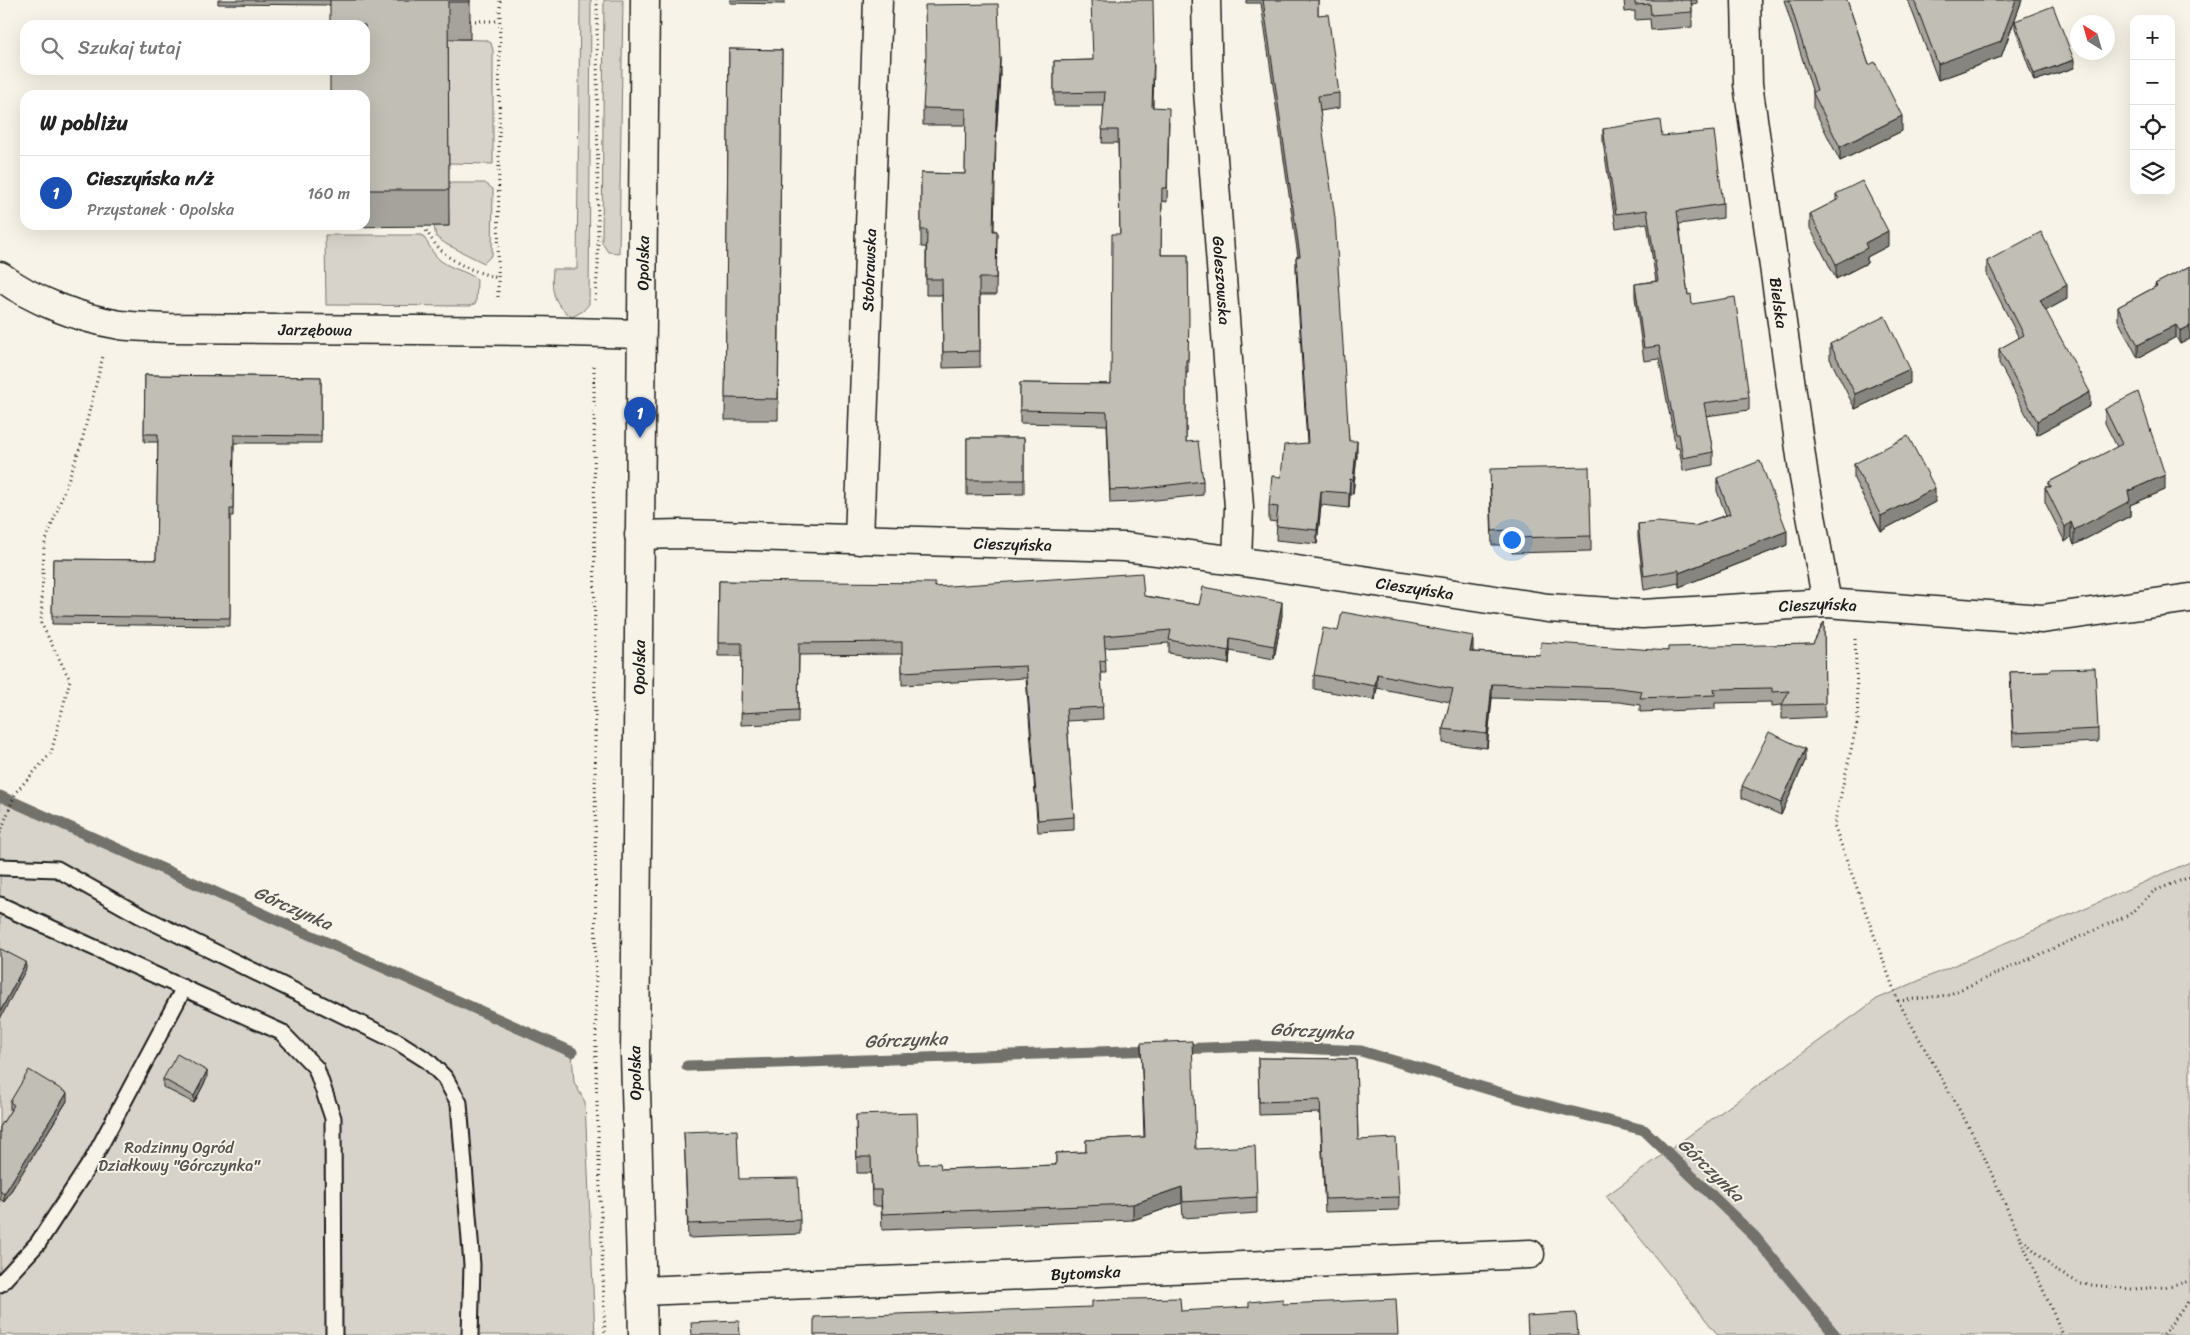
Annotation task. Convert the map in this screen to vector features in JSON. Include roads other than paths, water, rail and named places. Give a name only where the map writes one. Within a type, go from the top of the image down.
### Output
[{"type":"street","name":"Opolska","points":[[643,1335],[635,1055],[645,0]]},
{"type":"street","name":"Stobrawska","points":[[860,540],[878,0]]},
{"type":"street","name":"Goleszowska","points":[[1206,0],[1208,90],[1239,507],[1237,562]]},
{"type":"street","name":"Bielska","points":[[1746,0],[1749,94],[1797,430],[1827,603]]},
{"type":"street","name":"Jarzębowa","points":[[0,276],[45,302],[81,315],[111,322],[169,328],[496,330],[642,334]]},
{"type":"street","name":"Cieszyńska","points":[[639,535],[682,534],[1125,547],[1548,608],[1642,614],[1827,603],[2042,619],[2190,598]]},
{"type":"street","name":"Bytomska","points":[[641,1291],[1530,1254]]},
{"type":"lane","points":[[0,867],[57,869],[140,915],[398,1042],[434,1067],[445,1078],[459,1103],[472,1265],[470,1335]]},
{"type":"lane","points":[[0,905],[281,1032],[316,1068],[333,1118],[334,1335]]},
{"type":"lane","points":[[0,1284],[38,1243],[93,1159],[184,988]]},
{"type":"waterway","name":"Górczynka","points":[[0,796],[572,1052]]},
{"type":"waterway","name":"Górczynka","points":[[1179,1049],[1257,1046],[1361,1051],[1518,1098],[1644,1130],[1755,1237],[1835,1335]]},
{"type":"waterway","name":"Górczynka","points":[[687,1066],[1155,1050]]},
{"type":"place","name":"Cieszyńska n/ż","points":[[640,438]]},
{"type":"park label","name":"Rodzinny Ogród Działkowy \"Górczynka\"","points":[[179,1156]]}]
